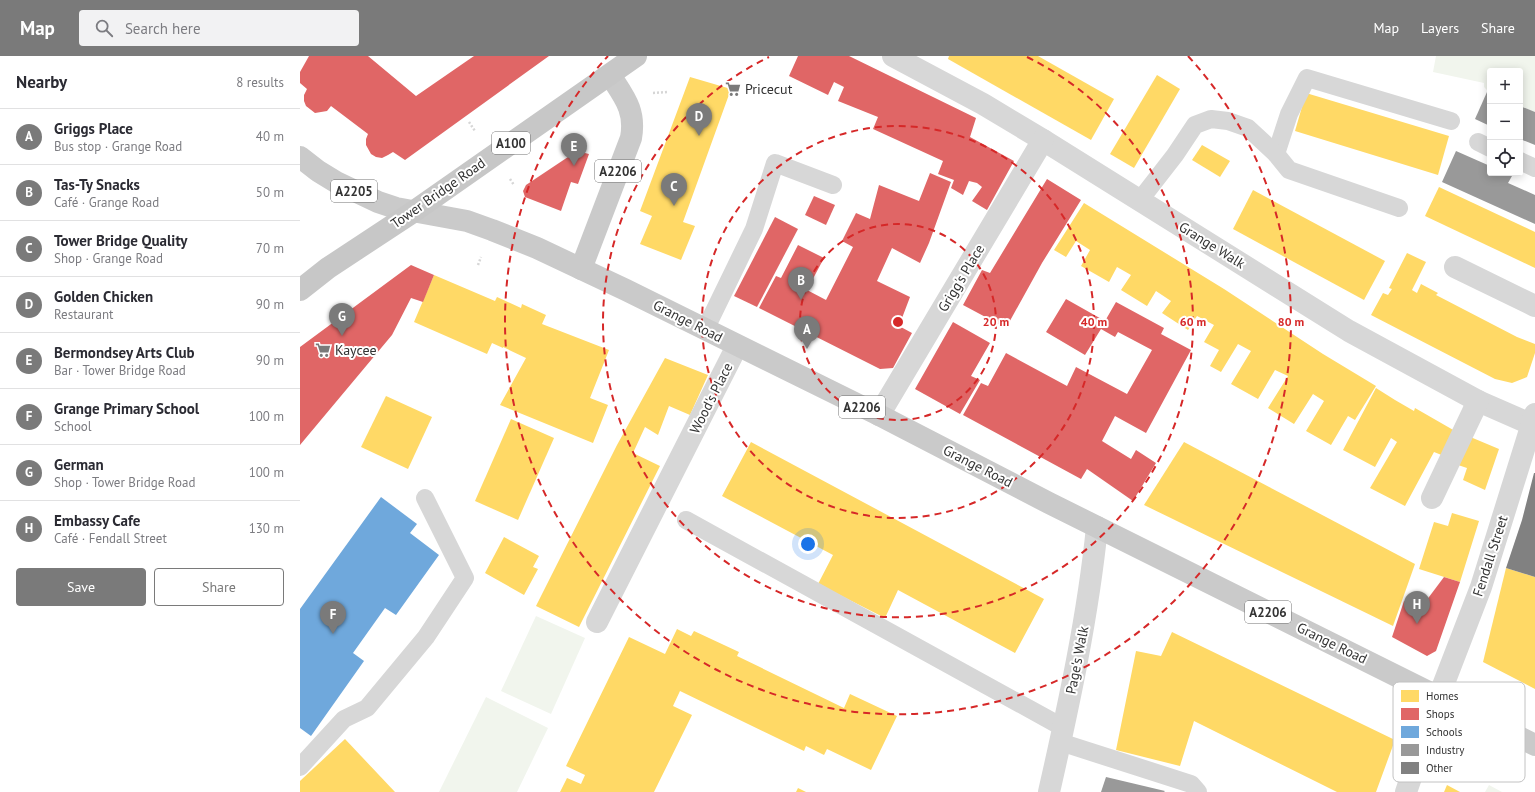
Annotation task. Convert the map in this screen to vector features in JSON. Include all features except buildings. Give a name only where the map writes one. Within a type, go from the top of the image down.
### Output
[{"type":"highway","name":"Tower Bridge Road","points":[[300,290],[328,268],[413,212],[492,155],[636,56]]},
{"type":"main road","name":"A2206","points":[[581,269],[631,138],[633,126],[631,112],[610,75]]},
{"type":"main road","name":"A2205","points":[[300,158],[318,171],[357,192],[378,202],[413,212]]},
{"type":"main road","name":"Grange Road","points":[[413,212],[443,216],[480,225],[537,248],[626,290],[1097,527],[1411,682]]},
{"type":"main road","name":"Grange Road","points":[[1525,739],[1535,744]]},
{"type":"street","name":"Grange Walk","points":[[893,56],[983,104],[1043,140],[1349,331],[1478,401],[1534,422]]},
{"type":"street","name":"Grigg's Place","points":[[879,416],[1043,140]]},
{"type":"street","points":[[1455,267],[1535,306]]},
{"type":"street","name":"Wood's Place","points":[[597,622],[737,346]]},
{"type":"street","points":[[1432,498],[1478,401]]},
{"type":"street","name":"Fendall Street","points":[[1444,682],[1481,587],[1534,422]]},
{"type":"street","name":"Page's Walk","points":[[1049,792],[1062,735],[1088,601],[1097,527]]},
{"type":"street","name":"Fendall Street","points":[[1406,792],[1409,782]]},
{"type":"lane","points":[[1276,154],[1288,114],[1307,78],[1450,121]]},
{"type":"lane","points":[[1140,200],[1175,155],[1195,125],[1212,119],[1228,121],[1248,128],[1276,154],[1288,170],[1399,208]]},
{"type":"lane","points":[[706,330],[754,229],[775,162],[833,185]]},
{"type":"lane","points":[[1523,163],[1535,168]]},
{"type":"lane","points":[[300,767],[344,719],[367,708],[426,637],[465,578],[425,498]]},
{"type":"lane","points":[[686,520],[1062,735],[1191,784],[1198,792]]},
{"type":"path","points":[[651,94],[668,92]]},
{"type":"path","points":[[469,122],[475,131]]},
{"type":"path","points":[[509,179],[514,186]]},
{"type":"path","points":[[478,265],[481,257]]},
{"type":"shaded area","points":[[1436,56],[1535,56],[1535,112],[1523,107],[1523,68],[1487,68],[1487,90],[1484,87],[1484,83],[1433,72]]},
{"type":"shaded area","points":[[536,616],[585,638],[551,714],[501,691]]},
{"type":"shaded area","points":[[486,697],[548,728],[517,792],[439,792]]},
{"type":"shaded area","points":[[1489,785],[1502,792],[1485,792]]},
{"type":"place","name":"Pricecut","points":[[733,89]]},
{"type":"place","name":"Golden Chicken","points":[[699,136]]},
{"type":"place","name":"Bermondsey Arts Club","points":[[574,166]]},
{"type":"place","name":"Tower Bridge Quality","points":[[674,206]]},
{"type":"place","name":"Tas-Ty Snacks","points":[[801,300]]},
{"type":"place","name":"German","points":[[342,336]]},
{"type":"place","name":"Griggs Place","points":[[807,349]]},
{"type":"place","name":"Kaycee","points":[[323,350]]},
{"type":"place","name":"Embassy Cafe","points":[[1417,624]]},
{"type":"place","name":"Grange Primary School","points":[[333,634]]}]
